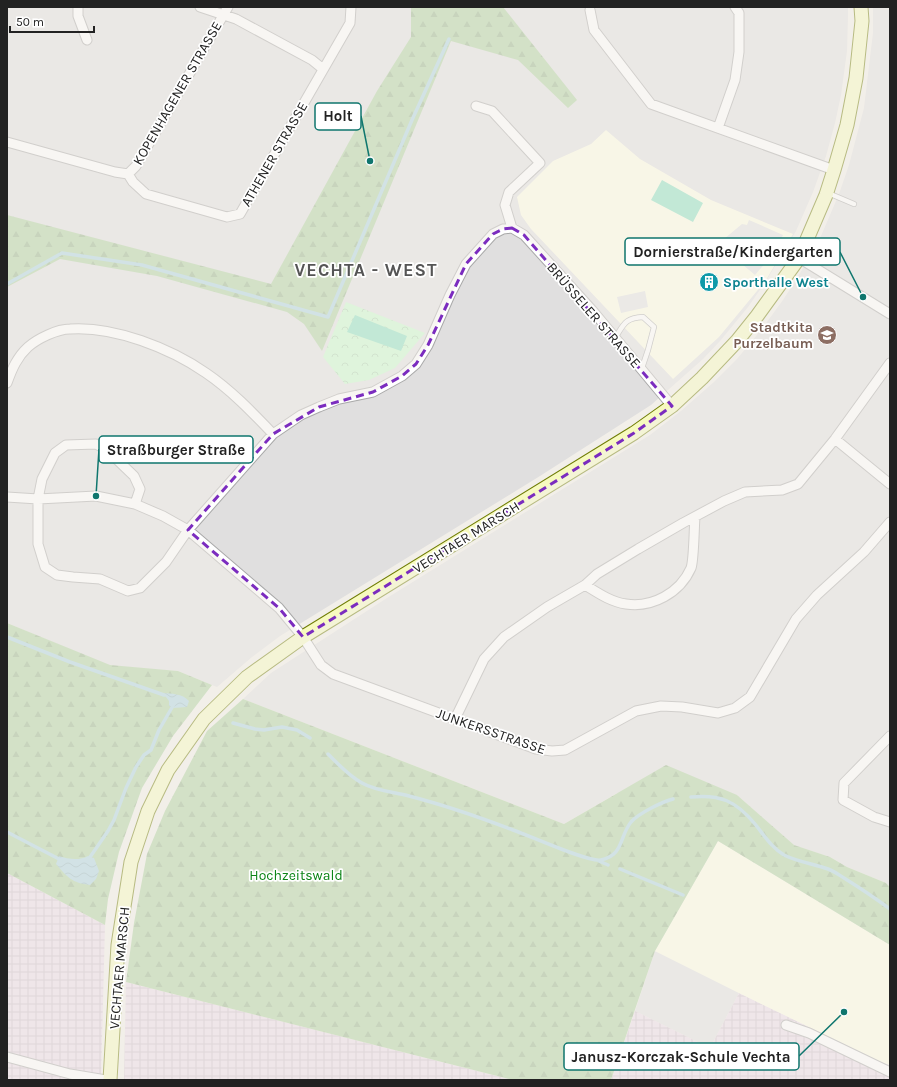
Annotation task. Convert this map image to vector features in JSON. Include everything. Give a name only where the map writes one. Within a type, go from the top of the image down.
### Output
[{"type":"street","points":[[78,7],[78,16],[87,40]]},
{"type":"street","points":[[200,7],[243,23],[312,60],[323,69]]},
{"type":"street","name":"KOPENHAGENER STRASSE","points":[[7,142],[114,172],[128,174],[136,166],[228,7]]},
{"type":"street","name":"ATHENER STRASSE","points":[[128,174],[133,182],[146,194],[227,217],[240,214],[350,23],[351,7]]},
{"type":"street","points":[[718,128],[735,80],[739,52],[739,13],[735,7]]},
{"type":"street","name":"VECHTAER MARSCH","points":[[110,1080],[118,945],[131,862],[148,811],[168,770],[204,718],[247,676],[303,637],[634,433],[672,406],[702,378],[737,341],[799,258],[827,193],[847,125],[856,78],[862,7]]},
{"type":"street","points":[[590,10],[594,30],[650,104],[834,170]]},
{"type":"street","points":[[135,504],[140,489],[134,476],[107,450],[96,444],[66,445],[55,453],[42,479],[38,499],[38,544],[45,567],[57,575],[100,578],[128,591],[140,588],[166,562],[188,530],[273,434],[301,415],[319,407],[339,399],[373,392],[402,376],[416,364],[428,345],[450,295],[466,264],[493,234],[503,229],[512,228],[505,205],[509,192],[540,163],[492,111],[476,106]]},
{"type":"street","name":"BRÜSSELER STRASSE","points":[[512,228],[524,235],[592,310],[642,368],[672,406]]},
{"type":"street","points":[[799,258],[890,314]]},
{"type":"street","points":[[7,383],[14,364],[29,346],[46,335],[68,329],[102,331],[154,345],[207,373],[241,401],[273,434]]},
{"type":"street","points":[[454,719],[484,659],[504,637],[547,607],[585,585],[597,574],[638,549],[724,501],[745,492],[782,490],[798,484],[835,439],[890,363]]},
{"type":"street","points":[[835,439],[890,484]]},
{"type":"street","name":"JUNKERSSTRASSE","points":[[7,497],[38,499],[96,496],[135,504],[163,516],[188,530],[279,608],[303,637],[321,665],[333,674],[536,749],[552,751],[565,750],[636,711],[661,706],[682,706],[718,713],[735,708],[750,697],[796,619],[816,595],[864,552],[890,522]]},
{"type":"street","points":[[585,585],[604,597],[626,604],[646,604],[661,600],[684,580],[691,567],[695,517]]},
{"type":"street","points":[[890,736],[844,783],[843,800],[874,817],[890,822]]},
{"type":"street","points":[[786,1025],[810,1033],[890,1072]]},
{"type":"street","points":[[7,1057],[70,1074],[106,1080]]},
{"type":"lane","points":[[827,193],[854,204]]},
{"type":"lane","points":[[615,338],[625,321],[634,317],[643,317],[654,327],[642,368]]},
{"type":"highlighted area","points":[[512,228],[524,235],[672,406],[634,433],[303,637],[279,608],[188,530],[273,434],[319,407],[373,392],[402,376],[416,364],[428,345],[466,264],[493,234],[503,229]]},
{"type":"shaded area","points":[[7,7],[848,7],[847,51],[841,95],[826,156],[813,192],[796,231],[766,281],[748,307],[703,359],[651,405],[540,476],[280,636],[252,657],[217,687],[178,671],[110,666],[7,623]]},
{"type":"shaded area","points":[[873,7],[890,7],[890,887],[886,883],[847,867],[830,857],[793,845],[737,795],[617,793],[564,824],[243,699],[271,673],[387,598],[650,435],[681,411],[714,382],[737,359],[761,330],[796,280],[818,243],[839,194],[849,165],[864,108],[873,33]]},
{"type":"shaded area","points":[[606,130],[640,159],[711,200],[793,234],[766,280],[719,337],[673,379],[531,229],[521,215],[517,197],[553,161],[591,144]]},
{"type":"shaded area","points":[[749,220],[783,235],[773,254],[755,275],[736,259],[741,253],[724,239],[742,224],[747,225]]},
{"type":"shaded area","points":[[645,291],[648,307],[621,313],[617,297]]},
{"type":"shaded area","points":[[718,841],[890,945],[890,1065],[881,1062],[655,951]]},
{"type":"shaded area","points":[[7,873],[105,925],[101,1080],[7,1080]]},
{"type":"shaded area","points":[[655,951],[739,993],[710,1048],[635,1011]]},
{"type":"shaded area","points":[[126,982],[513,1080],[124,1080]]},
{"type":"shaded area","points":[[739,993],[890,1065],[890,1080],[611,1080],[635,1011],[710,1048]]},
{"type":"green space","points":[[411,7],[503,7],[577,100],[568,108],[518,60],[451,41],[322,351],[304,324],[287,312],[157,276],[60,259],[7,287],[7,215],[271,284],[377,91],[411,37]]},
{"type":"green space","points":[[662,180],[703,203],[693,222],[651,200]]},
{"type":"green space","points":[[346,302],[425,333],[395,368],[369,380],[345,384],[323,357]]},
{"type":"green space","points":[[355,315],[407,336],[401,351],[347,332]]},
{"type":"green space","points":[[7,623],[110,665],[178,671],[212,685],[173,736],[142,788],[119,852],[108,899],[105,925],[7,873]]},
{"type":"green space","name":"Hochzeitswald","points":[[243,699],[564,824],[666,765],[737,795],[794,845],[830,857],[847,867],[886,883],[890,887],[890,945],[718,841],[655,951],[611,1080],[513,1080],[126,982],[134,923],[147,854],[165,811],[207,731]]},
{"type":"water","points":[[161,694],[177,694],[186,698],[189,701],[187,707],[173,708],[169,706],[169,701]]},
{"type":"water","points":[[59,856],[74,859],[81,859],[88,856],[94,858],[99,871],[96,879],[90,885],[79,883],[70,879],[56,864]]},
{"type":"waterway","points":[[7,284],[62,253],[142,265],[328,317],[412,120],[449,39]]},
{"type":"waterway","points":[[7,637],[70,662],[164,695]]},
{"type":"waterway","points":[[88,860],[108,831],[136,767],[144,755],[151,750],[159,730],[174,704]]},
{"type":"waterway","points":[[233,723],[264,730],[282,727],[297,730],[310,738]]},
{"type":"waterway","points":[[328,754],[348,773],[367,786],[422,800],[487,820],[594,860],[608,858],[614,854],[620,845],[627,828],[639,815],[651,808],[673,799]]},
{"type":"waterway","points":[[691,797],[711,797],[727,801],[748,816],[771,845],[779,852],[832,871],[862,889],[890,909]]},
{"type":"waterway","points":[[7,832],[61,860]]},
{"type":"waterway","points":[[599,861],[608,865]]},
{"type":"waterway","points":[[620,869],[683,895]]},
{"type":"place","name":"Holt","points":[[370,161]]},
{"type":"place","name":"Sporthalle West","points":[[709,282]]},
{"type":"place","name":"Dornierstraße/Kindergarten","points":[[863,297]]},
{"type":"place","name":"Stadtkita Purzelbaum","points":[[827,335]]},
{"type":"place","name":"Straßburger Straße","points":[[96,496]]},
{"type":"place","name":"Janusz-Korczak-Schule Vechta","points":[[844,1012]]},
{"type":"district","name":"VECHTA - WEST","points":[[366,270]]}]
